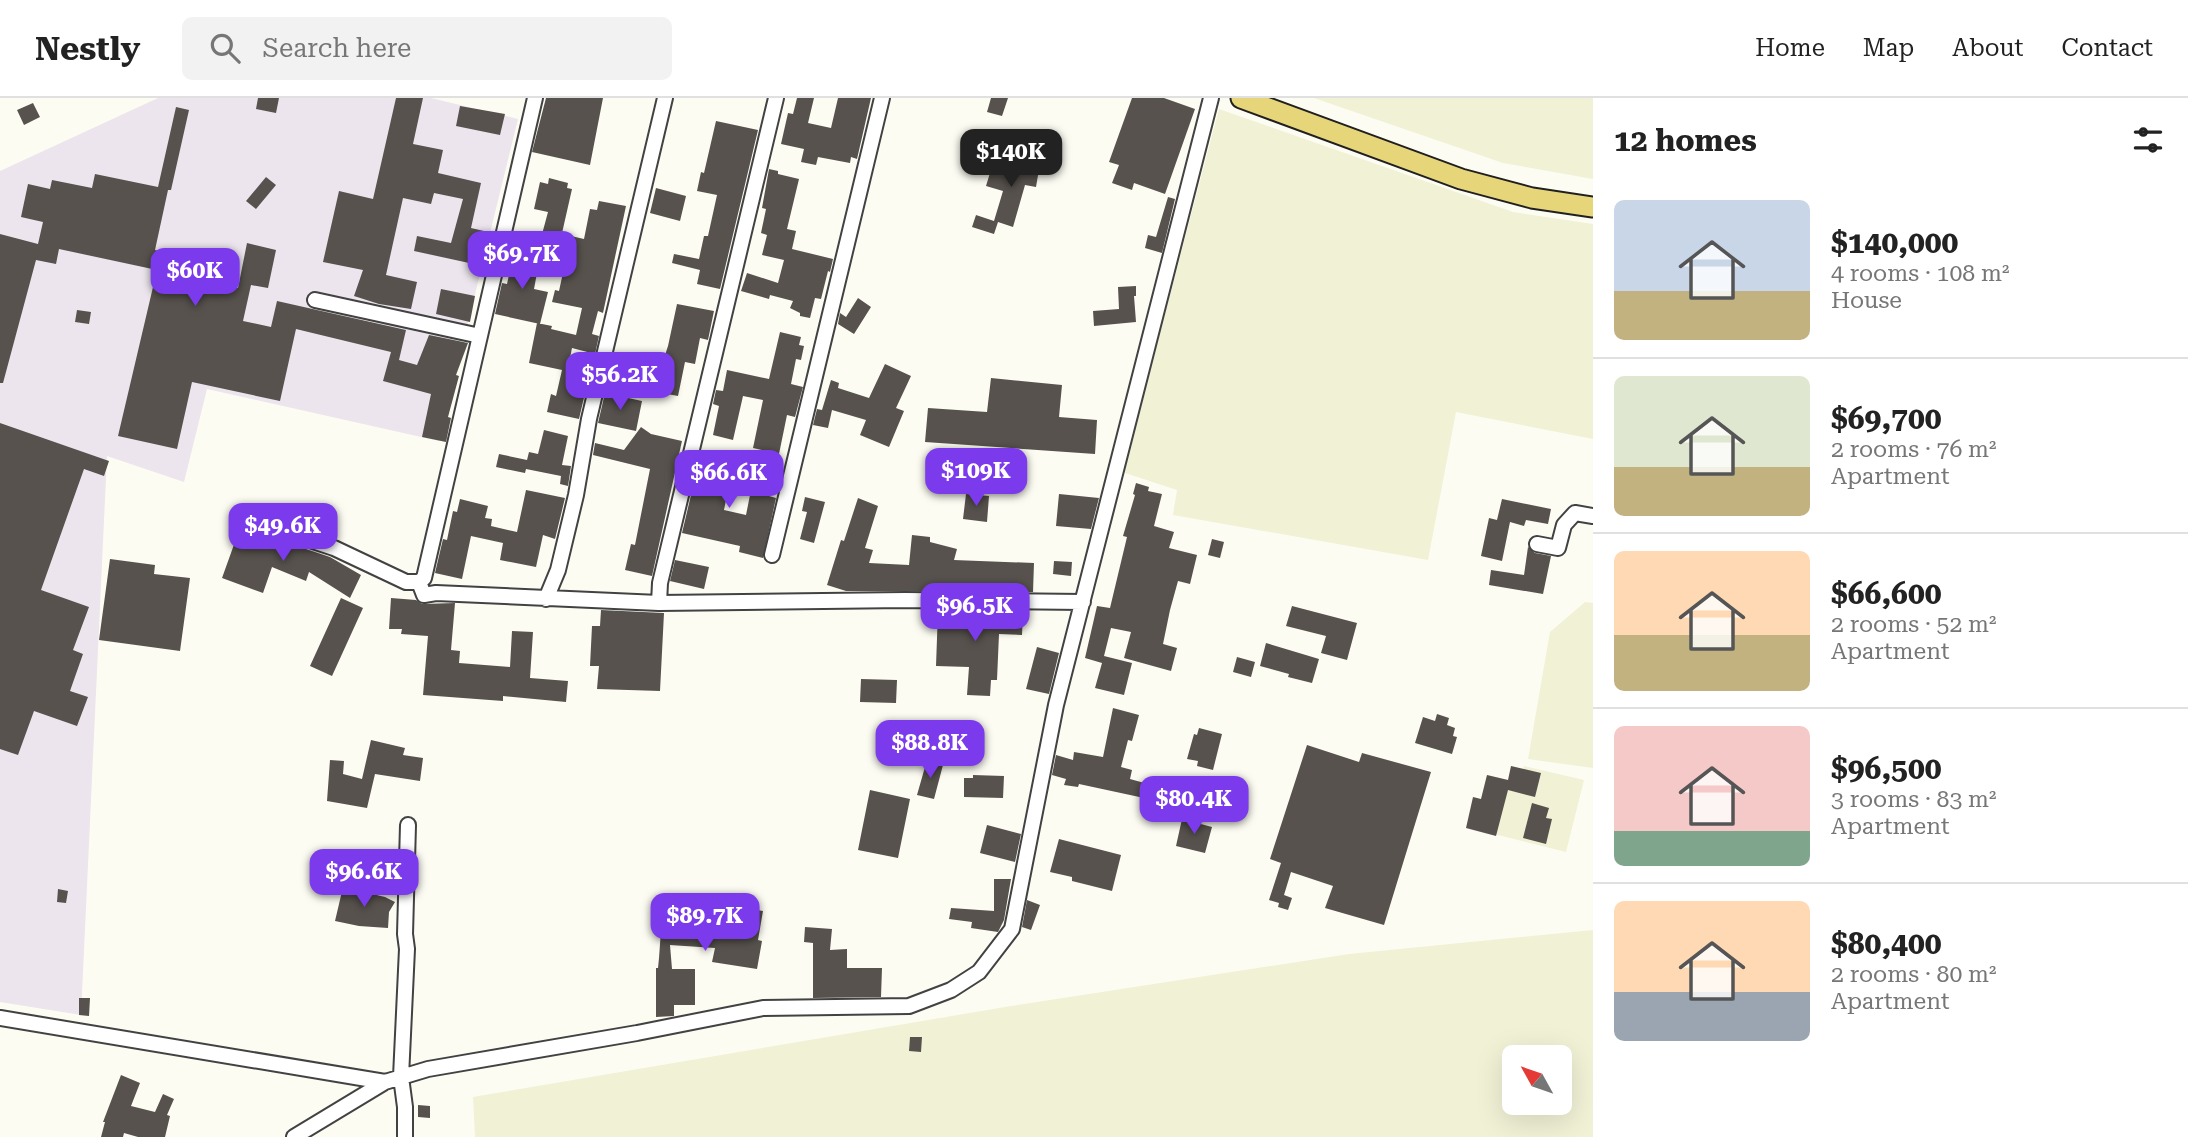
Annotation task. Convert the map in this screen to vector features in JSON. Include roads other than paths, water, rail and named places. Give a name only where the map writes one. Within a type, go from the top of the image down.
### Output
[{"type":"main road","points":[[1241,98],[1461,179],[1532,198],[1593,207]]},
{"type":"street","points":[[261,524],[334,548],[406,582],[419,582],[425,578],[535,98]]},
{"type":"street","points":[[546,599],[558,570],[576,495],[589,419],[665,98]]},
{"type":"street","points":[[659,603],[660,583],[776,98]]},
{"type":"street","points":[[772,555],[882,98]]},
{"type":"street","points":[[294,1137],[384,1082],[428,1069],[636,1033],[763,1007],[909,1006],[951,990],[979,972],[1012,929],[1056,705],[1212,98]]},
{"type":"street","points":[[315,300],[480,336]]},
{"type":"street","points":[[1537,544],[1558,548],[1564,525],[1575,513],[1593,516]]},
{"type":"street","points":[[419,582],[424,595],[436,593],[659,603],[891,600],[1083,602]]},
{"type":"street","points":[[405,1137],[401,1077],[407,950],[405,934],[408,825]]},
{"type":"street","points":[[0,1018],[384,1082]]}]
